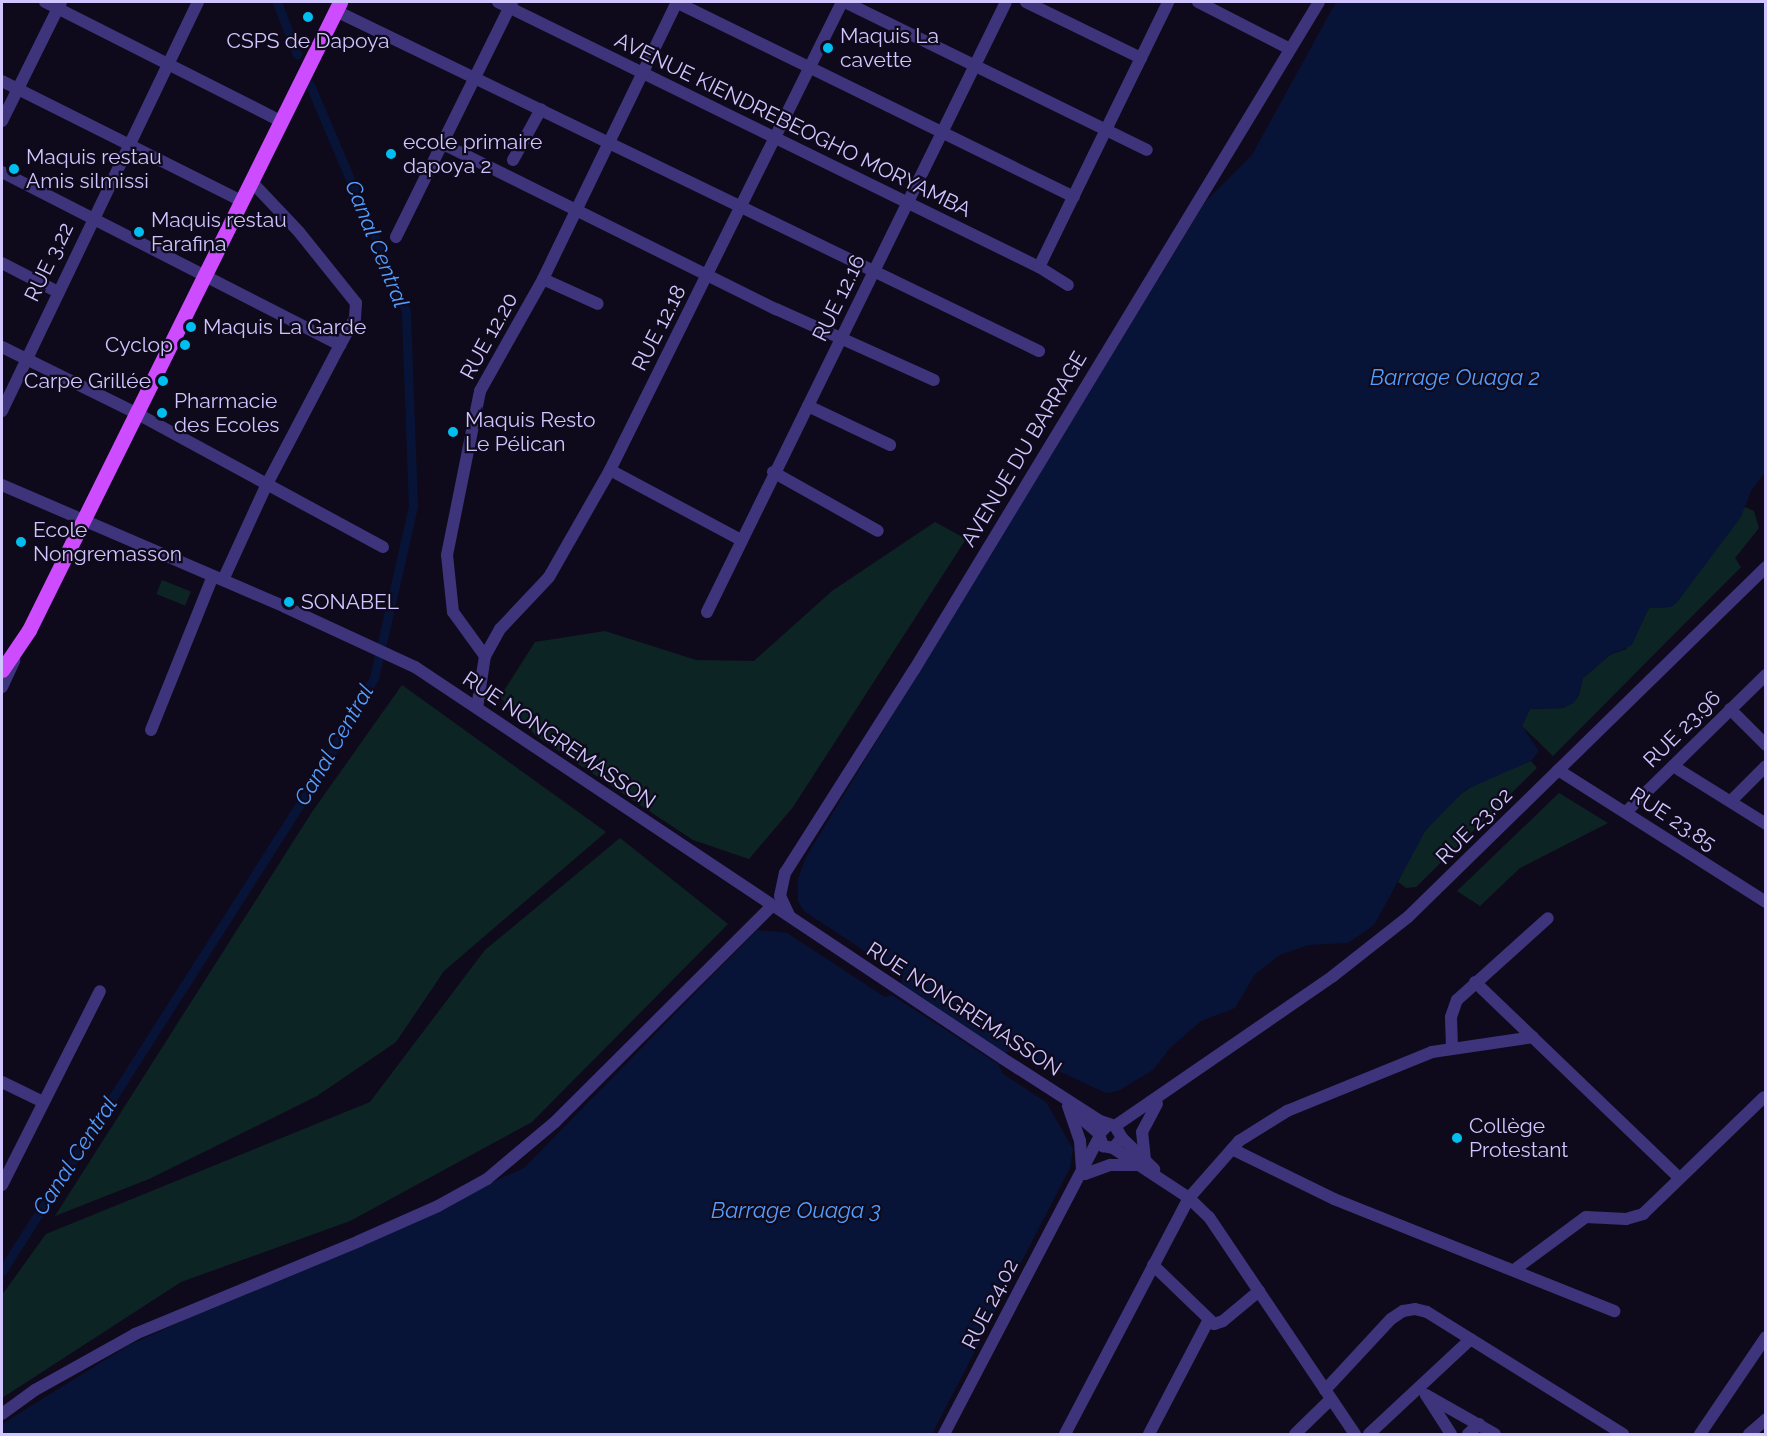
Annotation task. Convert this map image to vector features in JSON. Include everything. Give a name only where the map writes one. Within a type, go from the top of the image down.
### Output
[{"type":"main road","points":[[2,670],[29,630],[338,6]]},
{"type":"street","points":[[45,2],[60,5],[281,121]]},
{"type":"street","name":"RUE 3.22","points":[[2,411],[56,291],[198,2]]},
{"type":"street","points":[[676,2],[1074,197]]},
{"type":"street","name":"RUE 12.20","points":[[485,656],[453,612],[447,555],[480,391],[543,279],[575,208],[676,2]]},
{"type":"street","points":[[844,2],[1147,150]]},
{"type":"street","name":"RUE 12.18","points":[[485,656],[500,629],[549,577],[610,470],[844,2]]},
{"type":"street","name":"RUE 12.16","points":[[707,612],[773,472],[908,205],[1006,2]]},
{"type":"street","points":[[1026,2],[1142,58]]},
{"type":"street","points":[[1039,267],[1168,2]]},
{"type":"street","points":[[1198,2],[1290,49]]},
{"type":"street","name":"AVENUE DU BARRAGE","points":[[792,919],[780,896],[785,873],[914,670],[1319,2]]},
{"type":"street","points":[[396,237],[475,76],[506,3]]},
{"type":"street","name":"AVENUE KIENDREBEOGHO MORYAMBA","points":[[506,3],[777,137],[908,205],[1039,267],[1068,285]]},
{"type":"street","points":[[2,121],[60,5]]},
{"type":"street","points":[[338,6],[872,273],[1039,351]]},
{"type":"street","points":[[2,81],[242,201]]},
{"type":"street","points":[[513,160],[541,109]]},
{"type":"street","points":[[441,143],[709,275],[934,380]]},
{"type":"street","points":[[2,172],[340,345]]},
{"type":"street","points":[[151,730],[218,578],[325,371],[356,318],[356,303],[299,232],[251,182]]},
{"type":"street","points":[[2,263],[56,291]]},
{"type":"street","points":[[543,279],[598,304]]},
{"type":"street","points":[[2,347],[136,413],[266,486],[383,547]]},
{"type":"street","points":[[807,406],[890,446]]},
{"type":"street","points":[[610,470],[741,540]]},
{"type":"street","points":[[773,472],[878,531]]},
{"type":"street","name":"RUE NONGREMASSON","points":[[2,485],[397,658],[477,708],[1058,1094],[1174,1189],[1189,1198],[1209,1217],[1355,1434]]},
{"type":"street","name":"RUE 23.02","points":[[1111,1137],[1182,1082],[1384,937],[1766,567]]},
{"type":"street","points":[[2,687],[29,630]]},
{"type":"street","points":[[477,708],[485,656]]},
{"type":"street","name":"RUE 23.96","points":[[1626,812],[1766,675]]},
{"type":"street","points":[[1730,709],[1766,745]]},
{"type":"street","points":[[1672,766],[1766,824]]},
{"type":"street","points":[[1731,801],[1766,766]]},
{"type":"street","name":"RUE 23.85","points":[[1558,770],[1766,902]]},
{"type":"street","points":[[2,1414],[35,1390],[135,1334],[369,1237],[438,1206],[487,1179],[555,1122],[772,906]]},
{"type":"street","points":[[1452,1047],[1453,1007],[1474,982],[1548,918]]},
{"type":"street","points":[[1474,982],[1678,1177]]},
{"type":"street","points":[[2,1185],[5,1171],[100,991]]},
{"type":"street","points":[[1065,1434],[1189,1198],[1232,1149],[1287,1111],[1452,1047],[1533,1037]]},
{"type":"street","name":"RUE 23.02","points":[[1111,1137],[1157,1104],[1182,1082]]},
{"type":"street","points":[[2,1083],[43,1102]]},
{"type":"street","name":"RUE NONGREMASSON","points":[[1058,1094],[1068,1106],[1111,1137]]},
{"type":"street","points":[[1514,1270],[1586,1217],[1626,1219],[1643,1214],[1678,1177],[1764,1097]]},
{"type":"street","points":[[1068,1106],[1080,1141],[1084,1172],[1110,1165],[1143,1163],[1142,1132],[1157,1104]]},
{"type":"street","name":"RUE 24.02","points":[[945,1434],[1071,1191],[1111,1137]]},
{"type":"street","points":[[1232,1149],[1334,1199],[1614,1311]]},
{"type":"street","points":[[1153,1266],[1208,1321],[1223,1321],[1259,1291]]},
{"type":"street","points":[[1295,1434],[1403,1311],[1427,1312],[1623,1434]]},
{"type":"street","points":[[1149,1434],[1208,1321]]},
{"type":"street","points":[[1700,1434],[1766,1337]]},
{"type":"street","points":[[1369,1434],[1423,1391],[1471,1339]]},
{"type":"street","points":[[1423,1391],[1496,1434]]},
{"type":"street","points":[[1423,1391],[1451,1434]]},
{"type":"street","points":[[1749,1434],[1766,1419]]},
{"type":"street","points":[[1468,1434],[1479,1424]]},
{"type":"green space","points":[[1745,507],[1754,511],[1759,528],[1735,558],[1741,567],[1553,756],[1522,726],[1530,709],[1563,708],[1573,703],[1579,695],[1583,678],[1610,655],[1626,649],[1649,608],[1671,607],[1678,601]]},
{"type":"green space","points":[[935,522],[966,539],[793,807],[749,859],[693,840],[536,736],[500,697],[535,642],[605,631],[696,660],[754,661],[832,591]]},
{"type":"green space","points":[[162,580],[191,592],[185,606],[156,594]]},
{"type":"green space","points":[[402,685],[606,832],[444,971],[396,1042],[317,1096],[149,1179],[55,1216],[312,812]]},
{"type":"green space","points":[[1531,761],[1537,768],[1416,887],[1406,888],[1398,882],[1421,836],[1451,801],[1478,782]]},
{"type":"green space","points":[[1559,793],[1608,823],[1520,868],[1480,906],[1457,891]]},
{"type":"green space","points":[[620,838],[728,924],[532,1122],[350,1221],[181,1282],[2,1398],[2,1295],[46,1234],[370,1102],[485,950]]},
{"type":"water","name":"Barrage Ouaga 2","points":[[1336,2],[1765,2],[1765,472],[1751,491],[1741,517],[1678,601],[1671,607],[1649,608],[1632,645],[1610,655],[1583,678],[1579,695],[1573,703],[1563,708],[1530,709],[1522,726],[1539,751],[1531,761],[1465,790],[1426,830],[1374,925],[1348,943],[1308,945],[1280,955],[1255,974],[1235,1008],[1201,1021],[1170,1048],[1153,1070],[1118,1091],[1106,1093],[1014,1050],[1005,1053],[901,983],[903,976],[804,911],[798,901],[798,879],[806,857],[1206,201],[1252,155]]},
{"type":"water","name":"Barrage Ouaga 3","points":[[757,930],[787,933],[885,997],[892,995],[998,1064],[1003,1074],[1046,1102],[1073,1149],[1070,1168],[932,1434],[2,1434],[2,1424],[129,1345],[524,1168]]},
{"type":"waterway","name":"Canal Central","points":[[277,2],[297,54]]},
{"type":"waterway","name":"Canal Central","points":[[2,1271],[318,776],[374,678],[413,506],[406,311],[310,85]]},
{"type":"place","name":"CSPS de Dapoya","points":[[308,17]]},
{"type":"place","name":"Maquis La cavette","points":[[828,48]]},
{"type":"place","name":"ecole primaire dapoya 2","points":[[391,154]]},
{"type":"place","name":"Maquis restau Amis silmissi","points":[[14,169]]},
{"type":"place","name":"Maquis restau Farafina","points":[[139,232]]},
{"type":"place","name":"Maquis La Garde","points":[[191,327]]},
{"type":"place","name":"Cyclop","points":[[185,345]]},
{"type":"place","name":"Carpe Grillée","points":[[163,381]]},
{"type":"place","name":"Pharmacie des Ecoles","points":[[162,413]]},
{"type":"place","name":"Maquis Resto Le Pélican","points":[[453,432]]},
{"type":"place","name":"Ecole Nongremasson","points":[[21,542]]},
{"type":"place","name":"SONABEL","points":[[289,602]]},
{"type":"place","name":"Collège Protestant","points":[[1457,1138]]}]
